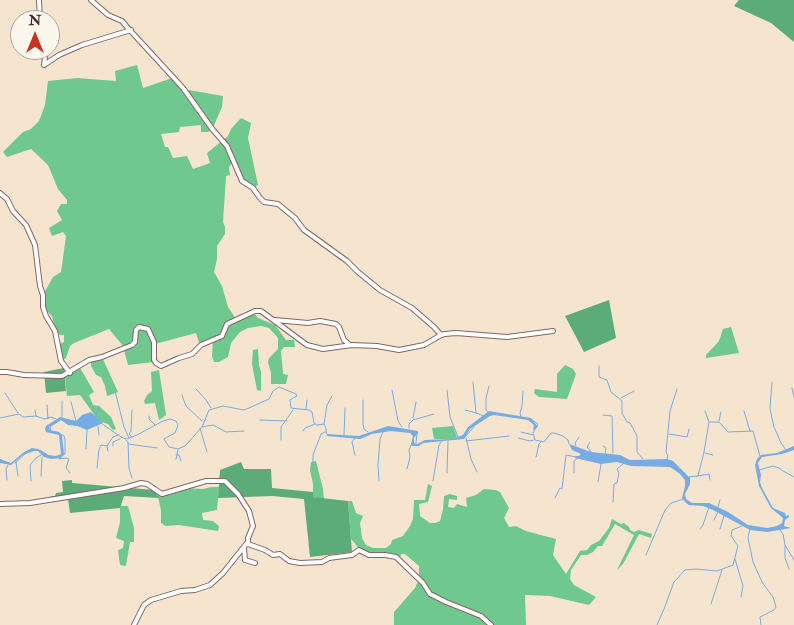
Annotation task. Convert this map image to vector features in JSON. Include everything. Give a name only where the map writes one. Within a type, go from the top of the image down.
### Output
[{"type":"street","points":[[91,0],[108,15],[122,21],[183,88],[213,130],[226,144],[242,181],[253,188],[263,201],[278,204],[295,218],[304,230],[347,261],[380,290],[415,310],[441,335]]},
{"type":"street","points":[[60,55],[82,45],[131,30]]},
{"type":"street","points":[[45,60],[44,65],[52,60]]},
{"type":"street","points":[[0,193],[7,199],[13,211],[26,225],[35,245],[40,286],[43,295],[43,307],[55,331],[61,361],[70,372]]},
{"type":"street","points":[[0,372],[20,375],[60,376],[88,360],[102,357],[132,345],[135,342],[136,330],[139,327],[148,330],[154,342],[154,360],[161,366],[192,354],[202,345],[222,336],[227,324],[254,311],[261,311],[307,345],[323,349],[350,344],[398,350],[424,345],[441,335],[456,333],[507,337],[553,331]]},
{"type":"street","points":[[274,320],[308,323],[320,321],[336,324],[339,326],[344,340],[350,344]]},
{"type":"street","points":[[0,504],[30,504],[124,488],[141,483],[147,484],[162,494],[206,481],[227,482],[238,494],[249,511],[254,526],[247,543],[223,573],[210,585],[195,590],[176,592],[151,600],[144,605],[134,625]]},
{"type":"street","points":[[247,543],[269,551],[273,555],[279,554],[289,561],[300,563],[322,562],[329,558],[352,555],[359,550],[369,555],[396,557],[423,583],[430,594],[481,616],[491,625]]},
{"type":"street","points":[[244,547],[245,560],[255,563]]},
{"type":"green space","points":[[739,0],[794,0],[794,42],[771,23],[734,6]]},
{"type":"green space","points":[[137,65],[143,88],[172,78],[183,89],[223,96],[222,107],[212,130],[201,132],[201,125],[180,127],[179,132],[161,134],[165,147],[168,147],[173,158],[187,156],[193,169],[210,163],[207,153],[228,136],[231,129],[241,118],[251,123],[248,138],[258,185],[252,189],[247,186],[233,162],[229,167],[230,175],[226,176],[223,222],[225,234],[217,246],[214,272],[222,286],[228,307],[236,319],[253,312],[258,318],[275,325],[286,340],[294,340],[295,347],[284,347],[281,351],[283,374],[288,375],[286,384],[271,384],[268,362],[269,358],[278,349],[278,338],[269,328],[261,326],[248,328],[240,332],[231,343],[228,357],[219,362],[214,362],[212,356],[213,339],[200,346],[196,333],[155,344],[157,360],[154,362],[128,365],[123,346],[109,329],[74,343],[70,346],[66,358],[61,361],[57,345],[64,342],[64,335],[60,335],[55,331],[52,316],[43,307],[43,295],[53,277],[61,272],[66,236],[63,232],[52,236],[49,228],[62,220],[57,211],[61,204],[67,204],[67,200],[58,189],[48,165],[31,149],[7,157],[3,152],[23,132],[31,129],[39,121],[45,105],[48,81],[77,78],[116,81],[115,71]]},
{"type":"green space","points":[[609,300],[616,338],[584,352],[565,316]]},
{"type":"green space","points":[[731,327],[739,353],[706,358],[706,355],[719,341],[723,329]]},
{"type":"green space","points":[[258,349],[261,391],[257,390],[252,364],[253,350]]},
{"type":"green space","points":[[102,357],[118,392],[107,396],[101,377],[96,375],[91,366],[91,360]]},
{"type":"green space","points":[[565,365],[573,369],[576,374],[567,399],[539,397],[534,393],[535,389],[557,392],[557,374]]},
{"type":"green space","points":[[79,366],[94,392],[89,395],[93,405],[99,406],[111,417],[116,429],[113,430],[108,424],[99,421],[80,395],[67,396],[65,376]]},
{"type":"green space","points":[[64,368],[66,391],[46,393],[44,372]]},
{"type":"green space","points":[[159,370],[166,415],[159,420],[155,403],[145,404],[144,401],[152,391],[151,372]]},
{"type":"green space","points":[[453,426],[457,437],[452,439],[434,439],[432,428]]},
{"type":"green space","points":[[316,461],[324,499],[313,497],[310,470],[311,462]]},
{"type":"green space","points":[[241,462],[244,469],[271,469],[272,488],[313,492],[313,497],[348,501],[352,552],[310,557],[304,499],[272,496],[218,498],[220,470]]},
{"type":"green space","points":[[72,480],[72,483],[154,490],[159,498],[124,496],[120,508],[70,513],[68,499],[52,501],[51,496],[63,492],[62,481]]},
{"type":"green space","points":[[428,484],[432,486],[428,502],[419,504],[420,516],[430,523],[440,521],[444,496],[450,494],[457,496],[457,500],[449,499],[448,507],[454,508],[457,504],[467,507],[466,498],[476,495],[484,489],[500,492],[509,508],[504,518],[509,527],[516,526],[526,531],[556,539],[553,555],[566,574],[580,551],[587,550],[591,545],[599,541],[609,528],[612,519],[621,524],[624,523],[634,532],[639,530],[652,534],[651,538],[639,534],[623,564],[617,570],[634,535],[615,524],[602,546],[598,546],[587,555],[581,555],[571,570],[570,579],[574,585],[596,597],[589,605],[550,596],[525,595],[526,625],[394,625],[394,612],[415,588],[419,579],[419,566],[405,554],[401,554],[400,559],[362,552],[351,539],[348,501],[352,501],[356,513],[363,516],[360,523],[362,538],[366,545],[373,548],[386,548],[391,544],[392,540],[403,536],[410,526],[413,519],[414,500],[425,500]]},
{"type":"green space","points":[[219,487],[217,510],[202,513],[203,520],[213,521],[219,526],[218,531],[179,525],[166,526],[161,523],[161,510],[157,493],[184,488],[203,489]]},
{"type":"green space","points":[[120,506],[128,506],[134,528],[134,542],[130,542],[126,566],[120,565],[118,550],[123,548],[124,541],[116,538],[120,522]]},
{"type":"water","points":[[489,411],[531,418],[538,427],[533,430],[534,425],[528,420],[494,415],[470,429],[464,439],[423,443],[419,446],[412,446],[413,436],[410,433],[391,431],[372,434],[360,439],[327,436],[327,434],[359,436],[388,426],[418,431],[414,438],[414,443],[417,444],[425,440],[452,439],[463,435],[468,427]]},
{"type":"water","points":[[91,412],[103,423],[87,430],[68,425],[61,420],[49,427],[50,430],[59,432],[62,436],[64,454],[61,458],[51,459],[44,457],[38,451],[34,451],[23,455],[11,465],[0,463],[0,459],[11,463],[32,448],[48,455],[56,456],[61,454],[59,435],[46,432],[46,426],[60,417],[76,421],[82,415]]},
{"type":"water","points":[[569,444],[591,452],[620,455],[630,460],[667,459],[673,461],[690,478],[690,484],[685,494],[686,499],[692,503],[709,503],[748,525],[767,528],[782,523],[783,518],[771,508],[759,486],[755,465],[761,455],[777,453],[794,446],[794,450],[762,457],[758,463],[762,488],[773,508],[785,513],[786,516],[789,515],[785,520],[784,526],[791,528],[767,532],[750,530],[713,510],[686,503],[682,498],[685,480],[670,467],[631,466],[617,462],[601,464],[575,458],[575,456],[581,454],[572,450]]},
{"type":"waterway","points":[[599,366],[599,377],[607,380],[611,392],[622,401],[622,413],[637,436],[637,452],[643,459]]},
{"type":"waterway","points":[[473,382],[476,413],[484,416]]},
{"type":"waterway","points":[[772,382],[770,409],[774,427],[786,450]]},
{"type":"waterway","points":[[488,412],[486,410],[486,398],[489,386]]},
{"type":"waterway","points":[[101,423],[126,439],[163,421],[170,419],[176,421],[178,425],[175,433],[164,439],[169,447],[178,449],[185,446],[202,427],[209,410],[223,406],[244,410],[269,399],[273,391],[279,387],[296,394],[297,396],[290,400],[291,408],[312,412],[314,423],[317,425],[324,424],[328,435]]},
{"type":"waterway","points":[[792,388],[794,397]]},
{"type":"waterway","points":[[196,389],[211,408]]},
{"type":"waterway","points":[[667,459],[670,411],[677,389]]},
{"type":"waterway","points":[[392,390],[398,421],[402,427]]},
{"type":"waterway","points":[[447,390],[450,417],[458,437]]},
{"type":"waterway","points":[[115,391],[124,427],[129,438]]},
{"type":"waterway","points":[[521,417],[523,391]]},
{"type":"waterway","points":[[621,398],[634,391]]},
{"type":"waterway","points":[[5,393],[18,413]]},
{"type":"waterway","points":[[182,395],[186,406],[202,421]]},
{"type":"waterway","points":[[324,424],[327,405],[332,396]]},
{"type":"waterway","points":[[306,409],[307,400]]},
{"type":"waterway","points":[[363,400],[363,425],[364,429],[368,432]]},
{"type":"waterway","points":[[62,401],[62,417]]},
{"type":"waterway","points":[[71,402],[76,421]]},
{"type":"waterway","points":[[413,418],[416,402]]},
{"type":"waterway","points":[[47,405],[48,419]]},
{"type":"waterway","points":[[96,417],[99,406]]},
{"type":"waterway","points":[[344,435],[345,408]]},
{"type":"waterway","points":[[35,410],[36,416]]},
{"type":"waterway","points":[[132,410],[131,431],[129,434],[132,437]]},
{"type":"waterway","points":[[281,440],[281,427],[293,410]]},
{"type":"waterway","points":[[465,410],[476,413]]},
{"type":"waterway","points":[[688,477],[698,476],[709,422],[705,411]]},
{"type":"waterway","points":[[744,411],[750,431]]},
{"type":"waterway","points":[[719,421],[721,412]]},
{"type":"waterway","points":[[0,418],[19,414],[23,417],[36,416],[44,419],[51,417],[56,419]]},
{"type":"waterway","points":[[409,428],[409,424],[413,420],[434,414]]},
{"type":"waterway","points":[[603,415],[612,416],[613,453]]},
{"type":"waterway","points":[[149,416],[149,419],[155,425]]},
{"type":"waterway","points":[[531,419],[538,424],[533,433],[535,440],[544,442],[551,433],[554,433],[563,436],[568,440],[569,444]]},
{"type":"waterway","points":[[51,431],[50,427],[60,420]]},
{"type":"waterway","points":[[260,420],[287,421]]},
{"type":"waterway","points":[[710,422],[719,422],[728,432],[753,431],[760,456]]},
{"type":"waterway","points":[[303,431],[305,428],[315,424]]},
{"type":"waterway","points":[[202,427],[213,425],[226,432],[244,431]]},
{"type":"waterway","points":[[98,426],[99,435]]},
{"type":"waterway","points":[[465,437],[474,427]]},
{"type":"waterway","points":[[200,428],[207,452]]},
{"type":"waterway","points":[[669,434],[687,437],[689,429]]},
{"type":"waterway","points":[[86,449],[87,430]]},
{"type":"waterway","points":[[313,465],[313,455],[321,434],[325,432]]},
{"type":"waterway","points":[[379,481],[380,439],[383,432]]},
{"type":"waterway","points":[[521,432],[533,435]]},
{"type":"waterway","points":[[59,433],[65,439],[65,454],[62,456]]},
{"type":"waterway","points":[[416,443],[417,433]]},
{"type":"waterway","points":[[97,468],[101,445],[107,446],[113,437],[118,435]]},
{"type":"waterway","points":[[466,441],[509,436]]},
{"type":"waterway","points":[[576,446],[575,443],[579,437]]},
{"type":"waterway","points":[[355,438],[352,442],[355,455]]},
{"type":"waterway","points":[[466,438],[471,459],[477,472]]},
{"type":"waterway","points":[[518,438],[534,440]]},
{"type":"waterway","points":[[113,446],[113,442],[120,439]]},
{"type":"waterway","points":[[126,440],[128,442],[129,468],[132,478]]},
{"type":"waterway","points":[[433,481],[439,445],[442,441]]},
{"type":"waterway","points":[[447,473],[448,441]]},
{"type":"waterway","points":[[536,457],[541,442]]},
{"type":"waterway","points":[[590,442],[587,447],[592,453]]},
{"type":"waterway","points":[[128,444],[157,448]]},
{"type":"waterway","points":[[407,469],[410,457],[409,450],[413,444]]},
{"type":"waterway","points":[[107,446],[108,451]]},
{"type":"waterway","points":[[603,446],[606,448],[605,454]]},
{"type":"waterway","points":[[40,450],[49,456]]},
{"type":"waterway","points":[[176,459],[178,450]]},
{"type":"waterway","points":[[705,453],[713,455]]},
{"type":"waterway","points":[[15,463],[25,454]]},
{"type":"waterway","points":[[31,481],[30,465],[41,455]]},
{"type":"waterway","points":[[176,455],[179,455],[181,461]]},
{"type":"waterway","points":[[555,498],[560,488],[562,489],[566,455],[576,457]]},
{"type":"waterway","points":[[41,476],[42,457]]},
{"type":"waterway","points":[[60,458],[69,459],[66,468],[70,473]]},
{"type":"waterway","points":[[574,473],[574,461],[578,458]]},
{"type":"waterway","points":[[16,462],[18,476]]},
{"type":"waterway","points":[[613,502],[614,484],[617,483],[619,473],[617,469],[624,463]]},
{"type":"waterway","points":[[598,482],[601,464]]},
{"type":"waterway","points":[[7,480],[6,469],[8,465]]},
{"type":"waterway","points":[[759,470],[773,466],[794,477]]},
{"type":"waterway","points":[[698,476],[709,474],[710,480]]},
{"type":"waterway","points":[[646,555],[665,510],[671,503],[684,499]]},
{"type":"waterway","points":[[718,507],[720,500]]},
{"type":"waterway","points":[[700,529],[709,507]]},
{"type":"waterway","points":[[714,520],[718,512]]},
{"type":"waterway","points":[[720,529],[724,516]]},
{"type":"waterway","points":[[657,625],[674,582],[685,570],[717,571],[733,565],[738,546],[731,536],[732,530],[742,526]]},
{"type":"waterway","points":[[750,528],[748,538],[753,562],[762,582],[773,597],[776,607],[760,617],[761,625]]},
{"type":"waterway","points":[[780,530],[783,534],[785,545],[794,560]]},
{"type":"waterway","points":[[785,546],[785,558],[789,569]]},
{"type":"waterway","points":[[735,559],[743,586],[741,597]]},
{"type":"waterway","points":[[711,604],[722,570]]}]
